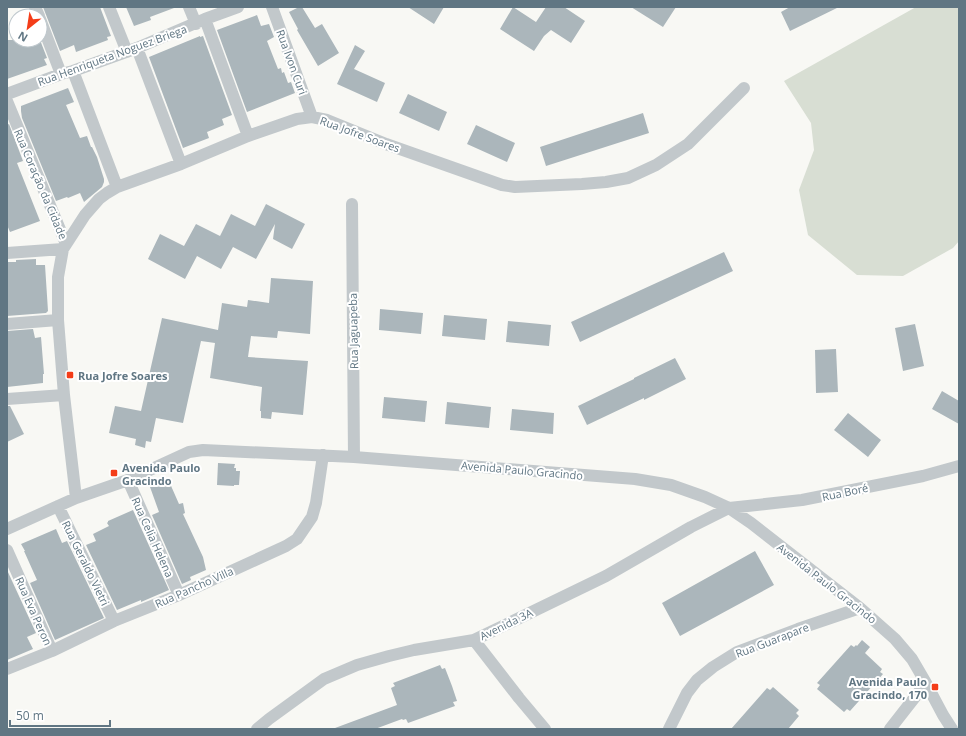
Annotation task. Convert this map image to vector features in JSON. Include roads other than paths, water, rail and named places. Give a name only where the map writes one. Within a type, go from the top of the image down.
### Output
[{"type":"street","points":[[109,7],[132,50],[181,164]]},
{"type":"street","points":[[189,7],[200,22],[248,136]]},
{"type":"street","name":"Rua Henriqueta Noguez Briega","points":[[7,94],[132,50],[238,7]]},
{"type":"street","name":"Rua Ivon Curi","points":[[272,7],[312,117]]},
{"type":"street","points":[[48,35],[67,73],[117,187]]},
{"type":"street","name":"Rua Jofre Soares","points":[[76,498],[64,395],[58,320],[58,277],[64,246],[85,215],[107,192],[181,164],[248,136],[297,119],[312,117],[327,120],[386,144],[502,185],[516,187],[606,182],[628,178],[656,165],[688,144],[744,88]]},
{"type":"street","name":"Rua Coração da Cidade","points":[[7,101],[64,246]]},
{"type":"street","name":"Rua Jaguapeba","points":[[352,204],[354,457]]},
{"type":"street","points":[[7,253],[64,246]]},
{"type":"street","points":[[7,324],[58,320]]},
{"type":"street","points":[[7,400],[64,395]]},
{"type":"street","name":"Avenida Paulo Gracindo","points":[[7,529],[76,498],[128,480],[189,452],[203,450],[354,457],[635,479],[671,486],[705,497],[729,508],[751,523],[860,608],[895,639],[912,660],[943,716],[952,729]]},
{"type":"street","name":"Rua Pancho Villa","points":[[7,669],[52,651],[114,621],[179,595],[298,540],[312,517],[316,503],[323,455]]},
{"type":"street","name":"Rua Boré","points":[[729,508],[802,500],[923,476],[959,466]]},
{"type":"street","name":"Rua Celia Helena","points":[[128,480],[179,595]]},
{"type":"street","name":"Rua Geraldo Vietri","points":[[58,506],[114,621]]},
{"type":"street","name":"Avenida 3A","points":[[257,729],[269,718],[324,679],[356,665],[414,650],[474,640],[606,576],[691,527],[729,508]]},
{"type":"street","name":"Rua Eva Peron","points":[[7,550],[52,651]]},
{"type":"street","name":"Rua Guarapare","points":[[669,729],[687,693],[697,680],[713,667],[737,652],[860,608]]},
{"type":"street","points":[[474,640],[545,729]]},
{"type":"street","points":[[890,729],[926,683]]},
{"type":"place","name":"Rua Jofre Soares","points":[[70,375]]},
{"type":"place","name":"Avenida Paulo Gracindo","points":[[114,473]]},
{"type":"place","name":"Avenida Paulo Gracindo, 170","points":[[935,687]]}]
